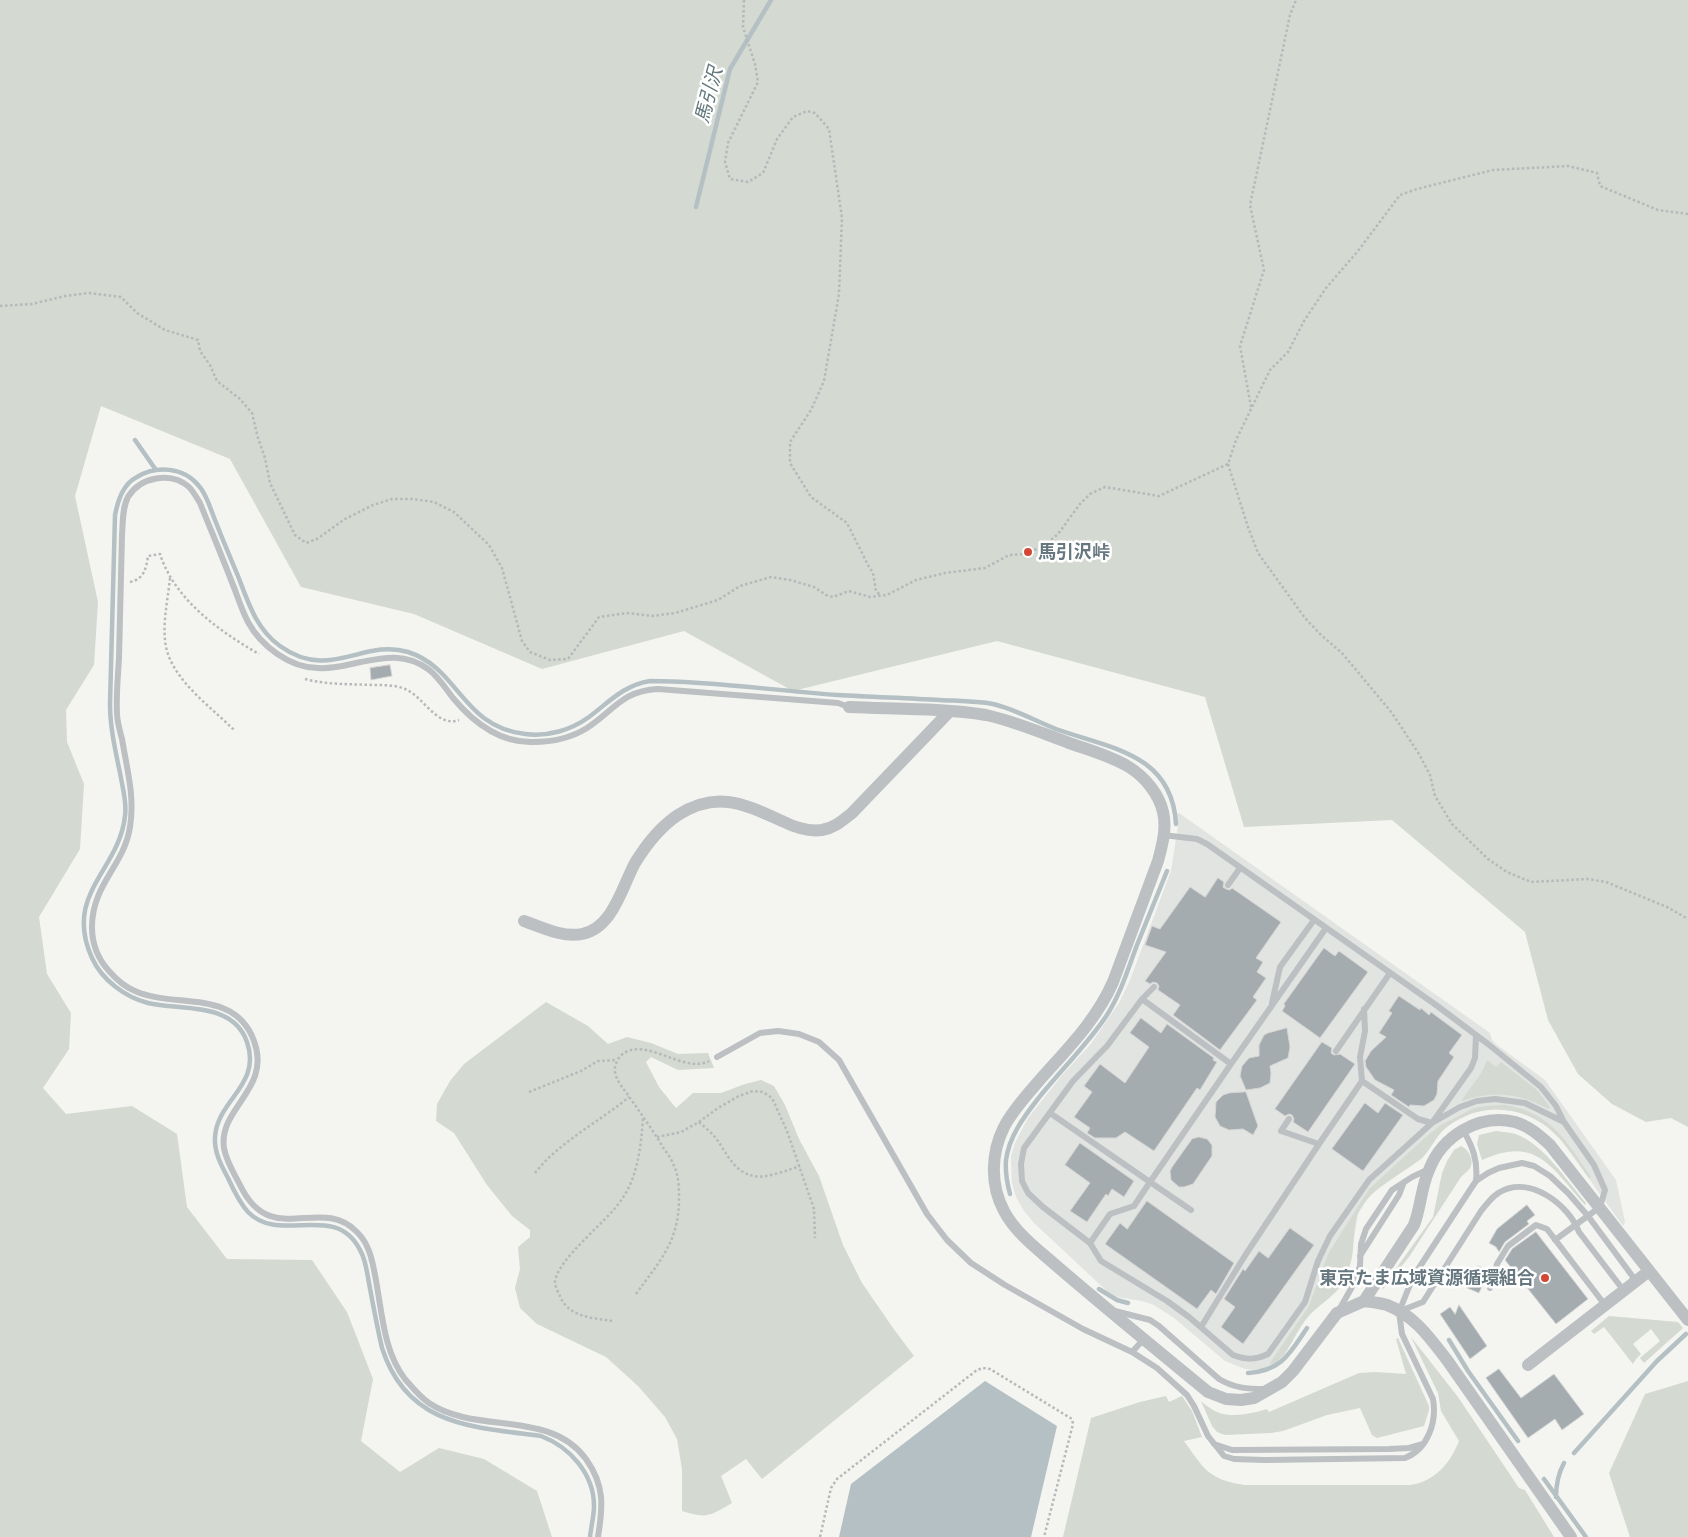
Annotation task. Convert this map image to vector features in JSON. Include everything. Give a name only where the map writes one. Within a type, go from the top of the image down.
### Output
[{"type":"street","points":[[849,707],[949,712],[987,716],[1018,724],[1129,767],[1144,779],[1154,792],[1163,812],[1163,835],[1158,861],[1106,999],[1095,1016],[1014,1111],[1004,1127],[997,1143],[993,1161],[994,1179],[1003,1210],[1013,1226],[1109,1310],[1208,1392],[1226,1399],[1241,1400],[1254,1398],[1271,1389],[1294,1371],[1337,1313],[1364,1301],[1414,1225],[1428,1170],[1448,1140],[1478,1123],[1497,1120],[1516,1122],[1533,1130],[1550,1145],[1688,1320]]},
{"type":"street","points":[[524,921],[566,935],[583,934],[599,926],[612,910],[635,864],[650,841],[664,826],[694,807],[728,801],[745,804],[807,830],[822,830],[838,824],[852,814],[949,712]]},
{"type":"street","points":[[1528,1365],[1605,1305],[1620,1286],[1636,1281],[1649,1270]]},
{"type":"street","points":[[1364,1301],[1386,1305],[1409,1316],[1429,1337],[1571,1537]]},
{"type":"lane","points":[[598,1537],[602,1508],[600,1489],[593,1471],[583,1455],[570,1443],[554,1433],[540,1429],[461,1416],[443,1410],[429,1403],[403,1377],[390,1354],[370,1252],[360,1235],[342,1221],[328,1218],[280,1219],[267,1216],[255,1210],[244,1195],[228,1160],[224,1148],[224,1136],[227,1125],[253,1084],[256,1073],[258,1056],[248,1027],[234,1013],[212,1004],[151,997],[134,991],[119,981],[107,969],[95,948],[92,937],[93,908],[98,892],[121,855],[129,837],[132,820],[133,798],[117,716],[124,508],[128,497],[138,486],[150,480],[161,477],[176,480],[189,487],[200,503],[248,622],[267,646],[286,660],[316,668],[335,668],[385,657],[400,658],[415,663],[429,670],[465,712],[480,725],[497,734],[518,741],[556,740],[572,735],[588,727],[631,694],[645,690],[677,690],[838,703],[849,707]]},
{"type":"lane","points":[[1163,835],[1196,839],[1207,844],[1390,972],[1476,1035],[1541,1087],[1556,1106],[1564,1122],[1594,1166],[1605,1190],[1600,1207],[1555,1240]]},
{"type":"lane","points":[[1228,885],[1240,868]]},
{"type":"lane","points":[[1271,1007],[1280,968],[1314,920]]},
{"type":"lane","points":[[1090,1243],[1110,1214],[1134,1206],[1326,928]]},
{"type":"lane","points":[[1336,1051],[1390,972]]},
{"type":"lane","points":[[1154,987],[1142,999],[1107,1046],[1073,1081],[1024,1148],[1021,1164],[1022,1181],[1028,1193],[1043,1207],[1090,1243],[1101,1261],[1167,1301],[1233,1355],[1241,1358],[1250,1360],[1268,1354],[1305,1302],[1318,1262],[1330,1236],[1369,1180],[1432,1123],[1460,1107],[1477,1101],[1496,1098],[1525,1103],[1564,1122]]},
{"type":"lane","points":[[1142,999],[1231,1064]]},
{"type":"lane","points":[[1201,1327],[1246,1254],[1362,1082],[1360,1057],[1365,1031],[1364,1009]]},
{"type":"lane","points":[[718,1057],[760,1034],[778,1031],[799,1034],[819,1042],[839,1060],[927,1214],[947,1240],[972,1263],[1005,1285],[1083,1329],[1132,1352],[1156,1368],[1187,1395],[1213,1443],[1232,1450],[1389,1449],[1409,1448],[1424,1444],[1434,1418],[1433,1399],[1402,1334],[1399,1312],[1413,1277],[1476,1181],[1488,1173],[1509,1165],[1522,1163],[1534,1166],[1550,1176],[1588,1216],[1636,1281]]},
{"type":"lane","points":[[1432,1123],[1475,1058],[1476,1035]]},
{"type":"lane","points":[[1362,1082],[1418,1119],[1432,1123]]},
{"type":"lane","points":[[1050,1113],[1191,1210]]},
{"type":"lane","points":[[1289,1119],[1281,1131],[1319,1144]]},
{"type":"lane","points":[[1463,1130],[1474,1151],[1478,1169],[1476,1181]]},
{"type":"lane","points":[[1337,1313],[1352,1287],[1360,1266],[1361,1244],[1366,1229],[1392,1190],[1428,1170]]},
{"type":"lane","points":[[1360,1256],[1399,1195],[1404,1182]]},
{"type":"lane","points":[[1399,1312],[1423,1302],[1481,1211],[1500,1192],[1510,1188],[1522,1187],[1537,1191],[1561,1206],[1620,1286]]},
{"type":"lane","points":[[1490,1288],[1497,1264],[1508,1246],[1536,1224],[1547,1229],[1605,1305]]},
{"type":"lane","points":[[1109,1310],[1150,1320],[1218,1379],[1229,1386],[1271,1389]]},
{"type":"lane","points":[[1132,1352],[1144,1339]]},
{"type":"path","points":[[744,0],[743,27],[755,64],[758,82],[728,143],[725,162],[730,179],[748,182],[763,172],[778,138],[794,116],[807,111],[815,113],[829,129],[842,218],[839,294],[824,381],[811,410],[790,442],[790,462],[811,497],[847,523],[873,573],[876,591],[880,595]]},
{"type":"path","points":[[1251,409],[1240,346],[1264,270],[1250,205],[1290,15],[1296,0]]},
{"type":"path","points":[[1688,214],[1658,210],[1600,186],[1597,174],[1568,166],[1492,170],[1400,195],[1358,251],[1326,288],[1304,321],[1288,352],[1270,370],[1236,440],[1228,464],[1258,553],[1306,618],[1321,635],[1342,653],[1392,713],[1419,754],[1430,775],[1435,796],[1452,824],[1488,859],[1507,872],[1531,882],[1588,879],[1606,882],[1667,907],[1688,919]]},
{"type":"path","points":[[0,306],[32,304],[65,296],[89,293],[121,297],[137,313],[165,330],[198,340],[200,352],[210,365],[218,381],[240,399],[252,413],[270,483],[295,535],[306,543],[317,539],[345,519],[373,505],[392,500],[413,499],[434,502],[454,512],[489,545],[502,568],[522,641],[530,652],[550,660],[568,659],[599,617],[627,613],[654,616],[675,613],[718,600],[740,586],[770,577],[790,580],[814,587],[833,597],[849,591],[870,597],[887,595],[916,580],[945,573],[985,568],[1009,555],[1024,554],[1044,546],[1058,534],[1080,504],[1090,494],[1105,487],[1159,496],[1228,464]]},
{"type":"path","points":[[170,578],[165,610],[165,640],[170,661],[180,676],[234,730]]},
{"type":"path","points":[[636,1294],[665,1254],[675,1233],[679,1205],[679,1185],[674,1165],[619,1083],[615,1070],[617,1060],[624,1053],[633,1050],[646,1050],[691,1063],[705,1064],[718,1057]]},
{"type":"path","points":[[529,1092],[581,1071],[598,1061],[617,1060]]},
{"type":"path","points":[[657,1137],[681,1132],[739,1096],[753,1091],[763,1092],[772,1098],[800,1166],[814,1209],[815,1238]]},
{"type":"path","points":[[535,1173],[545,1161],[561,1148],[608,1115],[629,1097]]},
{"type":"path","points":[[612,1321],[583,1317],[573,1312],[561,1299],[555,1283],[560,1266],[604,1221],[623,1198],[640,1153],[643,1117]]},
{"type":"path","points":[[699,1122],[714,1136],[726,1157],[738,1170],[754,1177],[770,1175],[800,1166]]},
{"type":"path","points":[[820,1537],[831,1488],[837,1479],[977,1370],[983,1368],[990,1369],[1072,1419],[1073,1424],[1044,1537]]},
{"type":"shaded area","points":[[0,0],[1688,0],[1688,1127],[1671,1118],[1646,1122],[1612,1104],[1578,1074],[1548,1020],[1525,932],[1392,820],[1244,827],[1205,697],[997,641],[793,691],[684,631],[542,669],[414,614],[301,587],[230,459],[101,406],[75,496],[98,602],[94,665],[66,710],[67,742],[84,784],[80,849],[39,917],[47,974],[71,1013],[69,1049],[43,1088],[66,1114],[132,1106],[177,1134],[187,1207],[227,1259],[312,1260],[347,1312],[373,1379],[361,1441],[400,1472],[439,1448],[484,1459],[537,1491],[552,1537],[0,1537]]},
{"type":"shaded area","points":[[1179,813],[1490,1033],[1492,1040],[1497,1045],[1545,1080],[1616,1180],[1625,1222],[1623,1226],[1561,1140],[1545,1125],[1523,1113],[1493,1109],[1472,1113],[1448,1125],[1423,1157],[1370,1195],[1358,1214],[1350,1263],[1340,1287],[1307,1317],[1284,1356],[1279,1361],[1265,1368],[1245,1369],[1225,1361],[1174,1318],[1154,1305],[1117,1297],[1109,1293],[1034,1223],[1024,1211],[1016,1197],[1012,1183],[1011,1156],[1015,1143],[1028,1118],[1063,1074],[1090,1045],[1119,1003],[1130,980],[1171,871],[1178,826],[1177,815]]},
{"type":"shaded area","points":[[546,1002],[588,1026],[608,1044],[627,1037],[651,1043],[678,1054],[708,1053],[714,1068],[678,1070],[651,1057],[646,1062],[659,1087],[676,1108],[693,1093],[721,1093],[761,1080],[774,1086],[819,1176],[843,1245],[862,1283],[914,1356],[762,1479],[746,1459],[721,1476],[732,1503],[708,1515],[698,1515],[682,1511],[682,1469],[677,1439],[665,1417],[638,1386],[606,1357],[537,1324],[520,1308],[515,1288],[520,1269],[518,1247],[530,1237],[530,1230],[512,1216],[487,1185],[454,1133],[436,1121],[437,1104],[450,1081],[464,1064]]},
{"type":"shaded area","points":[[1487,1060],[1496,1067],[1501,1062],[1537,1090],[1550,1107],[1548,1109],[1527,1099],[1495,1094],[1462,1101],[1476,1081]]},
{"type":"shaded area","points":[[1506,1105],[1522,1109],[1547,1122],[1566,1141],[1591,1177],[1589,1178],[1554,1133],[1530,1117],[1516,1112],[1488,1110],[1460,1119],[1443,1130],[1421,1159],[1380,1187],[1366,1201],[1357,1215],[1352,1258],[1342,1284],[1308,1317],[1288,1349],[1272,1365],[1270,1363],[1309,1306],[1328,1254],[1369,1189],[1441,1125],[1474,1108]]},
{"type":"shaded area","points":[[1496,1131],[1518,1135],[1537,1147],[1563,1175],[1586,1203],[1585,1205],[1552,1167],[1530,1153],[1517,1151],[1501,1153],[1482,1160],[1477,1144],[1479,1135]]},
{"type":"shaded area","points":[[1461,1146],[1470,1155],[1472,1162],[1470,1168],[1461,1177],[1409,1257],[1383,1289],[1433,1217],[1442,1173],[1454,1150]]},
{"type":"shaded area","points":[[1609,1316],[1678,1322],[1683,1328],[1644,1363],[1640,1358],[1660,1341],[1651,1329],[1633,1344],[1641,1354],[1633,1364],[1604,1327],[1594,1334],[1591,1331]]},
{"type":"shaded area","points":[[1411,1337],[1458,1397],[1519,1488],[1525,1490],[1554,1537],[1063,1537],[1091,1418],[1140,1402],[1166,1396],[1169,1402],[1182,1396],[1192,1411],[1202,1437],[1184,1441],[1197,1459],[1208,1472],[1233,1483],[1245,1485],[1410,1485],[1434,1476],[1451,1457],[1459,1441],[1441,1411],[1438,1393]]},
{"type":"shaded area","points":[[1398,1338],[1429,1406],[1424,1426],[1377,1438],[1372,1435],[1360,1408],[1327,1415],[1283,1431],[1225,1435],[1217,1432],[1212,1426],[1201,1401],[1216,1412],[1223,1414],[1238,1415],[1267,1409],[1269,1412],[1359,1373],[1406,1374],[1396,1339]]},
{"type":"shaded area","points":[[985,1381],[1057,1426],[1031,1537],[839,1537],[851,1484]]},
{"type":"shaded area","points":[[1688,1381],[1688,1537],[1630,1537],[1609,1473],[1645,1394]]},
{"type":"building","points":[[390,665],[392,676],[371,680],[370,668]]},
{"type":"building","points":[[1218,878],[1224,882],[1223,887],[1230,890],[1232,888],[1281,922],[1256,958],[1263,962],[1257,972],[1266,978],[1253,997],[1257,1000],[1220,1050],[1173,1015],[1180,1005],[1158,990],[1159,986],[1157,983],[1153,982],[1150,984],[1145,981],[1166,952],[1145,945],[1152,926],[1160,929],[1190,887],[1205,897]]},
{"type":"building","points":[[1324,948],[1335,956],[1339,951],[1368,972],[1320,1038],[1282,1011],[1285,1006],[1284,1004]]},
{"type":"building","points":[[1399,996],[1420,1010],[1421,1008],[1429,1015],[1431,1012],[1462,1035],[1449,1053],[1454,1057],[1438,1081],[1437,1094],[1434,1100],[1424,1106],[1410,1105],[1409,1107],[1391,1095],[1394,1090],[1375,1080],[1366,1067],[1365,1061],[1371,1051],[1386,1037],[1379,1033],[1392,1013],[1389,1011]]},
{"type":"building","points":[[1141,1018],[1161,1033],[1167,1024],[1217,1062],[1200,1090],[1197,1088],[1154,1151],[1125,1132],[1116,1138],[1095,1138],[1087,1133],[1090,1128],[1074,1117],[1092,1092],[1084,1086],[1100,1064],[1125,1083],[1149,1047],[1130,1033]]},
{"type":"building","points":[[1287,1028],[1290,1047],[1288,1058],[1270,1066],[1270,1083],[1260,1088],[1246,1090],[1240,1076],[1242,1066],[1249,1058],[1259,1056],[1259,1045],[1264,1035]]},
{"type":"building","points":[[1322,1042],[1332,1048],[1331,1053],[1334,1055],[1340,1054],[1355,1064],[1308,1132],[1293,1122],[1292,1115],[1285,1116],[1275,1109]]},
{"type":"building","points":[[1246,1092],[1258,1126],[1253,1135],[1243,1129],[1229,1130],[1220,1126],[1215,1117],[1216,1102],[1223,1095]]},
{"type":"building","points":[[1365,1103],[1378,1113],[1385,1103],[1403,1115],[1363,1171],[1332,1149]]},
{"type":"building","points":[[1199,1137],[1207,1139],[1212,1145],[1212,1156],[1193,1184],[1179,1187],[1171,1180],[1170,1171],[1192,1139]]},
{"type":"building","points":[[1080,1143],[1134,1181],[1124,1197],[1112,1189],[1108,1196],[1106,1194],[1087,1222],[1070,1211],[1090,1183],[1065,1165]]},
{"type":"building","points":[[1147,1201],[1234,1263],[1216,1294],[1211,1290],[1197,1309],[1105,1244],[1120,1223],[1127,1229]]},
{"type":"building","points":[[1527,1205],[1535,1215],[1527,1221],[1529,1224],[1505,1242],[1499,1252],[1496,1247],[1489,1243],[1497,1229]]},
{"type":"building","points":[[1290,1228],[1314,1245],[1243,1344],[1221,1327],[1235,1307],[1224,1299],[1243,1269],[1245,1271],[1259,1251],[1268,1258]]},
{"type":"building","points":[[1536,1232],[1588,1299],[1556,1324],[1505,1260],[1512,1249]]},
{"type":"building","points":[[1478,1266],[1489,1271],[1479,1293],[1467,1288]]},
{"type":"building","points":[[1459,1305],[1487,1346],[1470,1359],[1440,1314],[1450,1307],[1455,1314]]},
{"type":"building","points":[[1499,1369],[1521,1398],[1554,1374],[1584,1414],[1562,1430],[1555,1419],[1528,1438],[1486,1378]]},
{"type":"waterway","name":"馬引沢","points":[[696,207],[730,69],[771,0]]},
{"type":"waterway","points":[[135,440],[156,470]]},
{"type":"waterway","points":[[590,1537],[594,1514],[593,1494],[590,1483],[578,1463],[562,1447],[541,1436],[467,1425],[445,1418],[425,1408],[408,1393],[393,1374],[382,1348],[365,1262],[360,1250],[349,1236],[336,1228],[322,1225],[275,1225],[261,1221],[248,1212],[242,1204],[221,1163],[215,1143],[218,1124],[223,1113],[249,1070],[250,1057],[247,1042],[240,1029],[230,1020],[205,1010],[148,1003],[131,997],[108,980],[92,958],[85,936],[84,917],[88,899],[121,835],[125,816],[124,797],[112,732],[110,704],[115,515],[120,498],[128,484],[145,473],[170,470],[186,475],[199,486],[208,502],[254,614],[265,632],[280,646],[298,656],[315,660],[331,660],[376,650],[392,649],[408,652],[425,660],[439,671],[474,709],[487,720],[504,729],[534,735],[559,732],[575,726],[632,686],[650,681],[721,684],[838,695],[987,703],[1009,709],[1056,729],[1134,757],[1150,768],[1163,782],[1172,800],[1176,824]]},
{"type":"waterway","points":[[1010,1194],[1006,1177],[1006,1160],[1013,1136],[1032,1107],[1091,1037],[1112,1007],[1167,871]]},
{"type":"waterway","points":[[1099,1289],[1117,1300],[1128,1303]]},
{"type":"waterway","points":[[1248,1373],[1269,1369],[1284,1359],[1307,1328]]},
{"type":"waterway","points":[[1574,1453],[1657,1361],[1686,1334]]},
{"type":"waterway","points":[[1449,1340],[1468,1371],[1518,1441]]},
{"type":"waterway","points":[[1556,1497],[1558,1479],[1564,1463]]},
{"type":"waterway","points":[[1544,1479],[1586,1537]]},
{"type":"place","name":"馬引沢峠","points":[[1028,552]]},
{"type":"place","name":"東京たま広域資源循環組合","points":[[1545,1278]]}]
